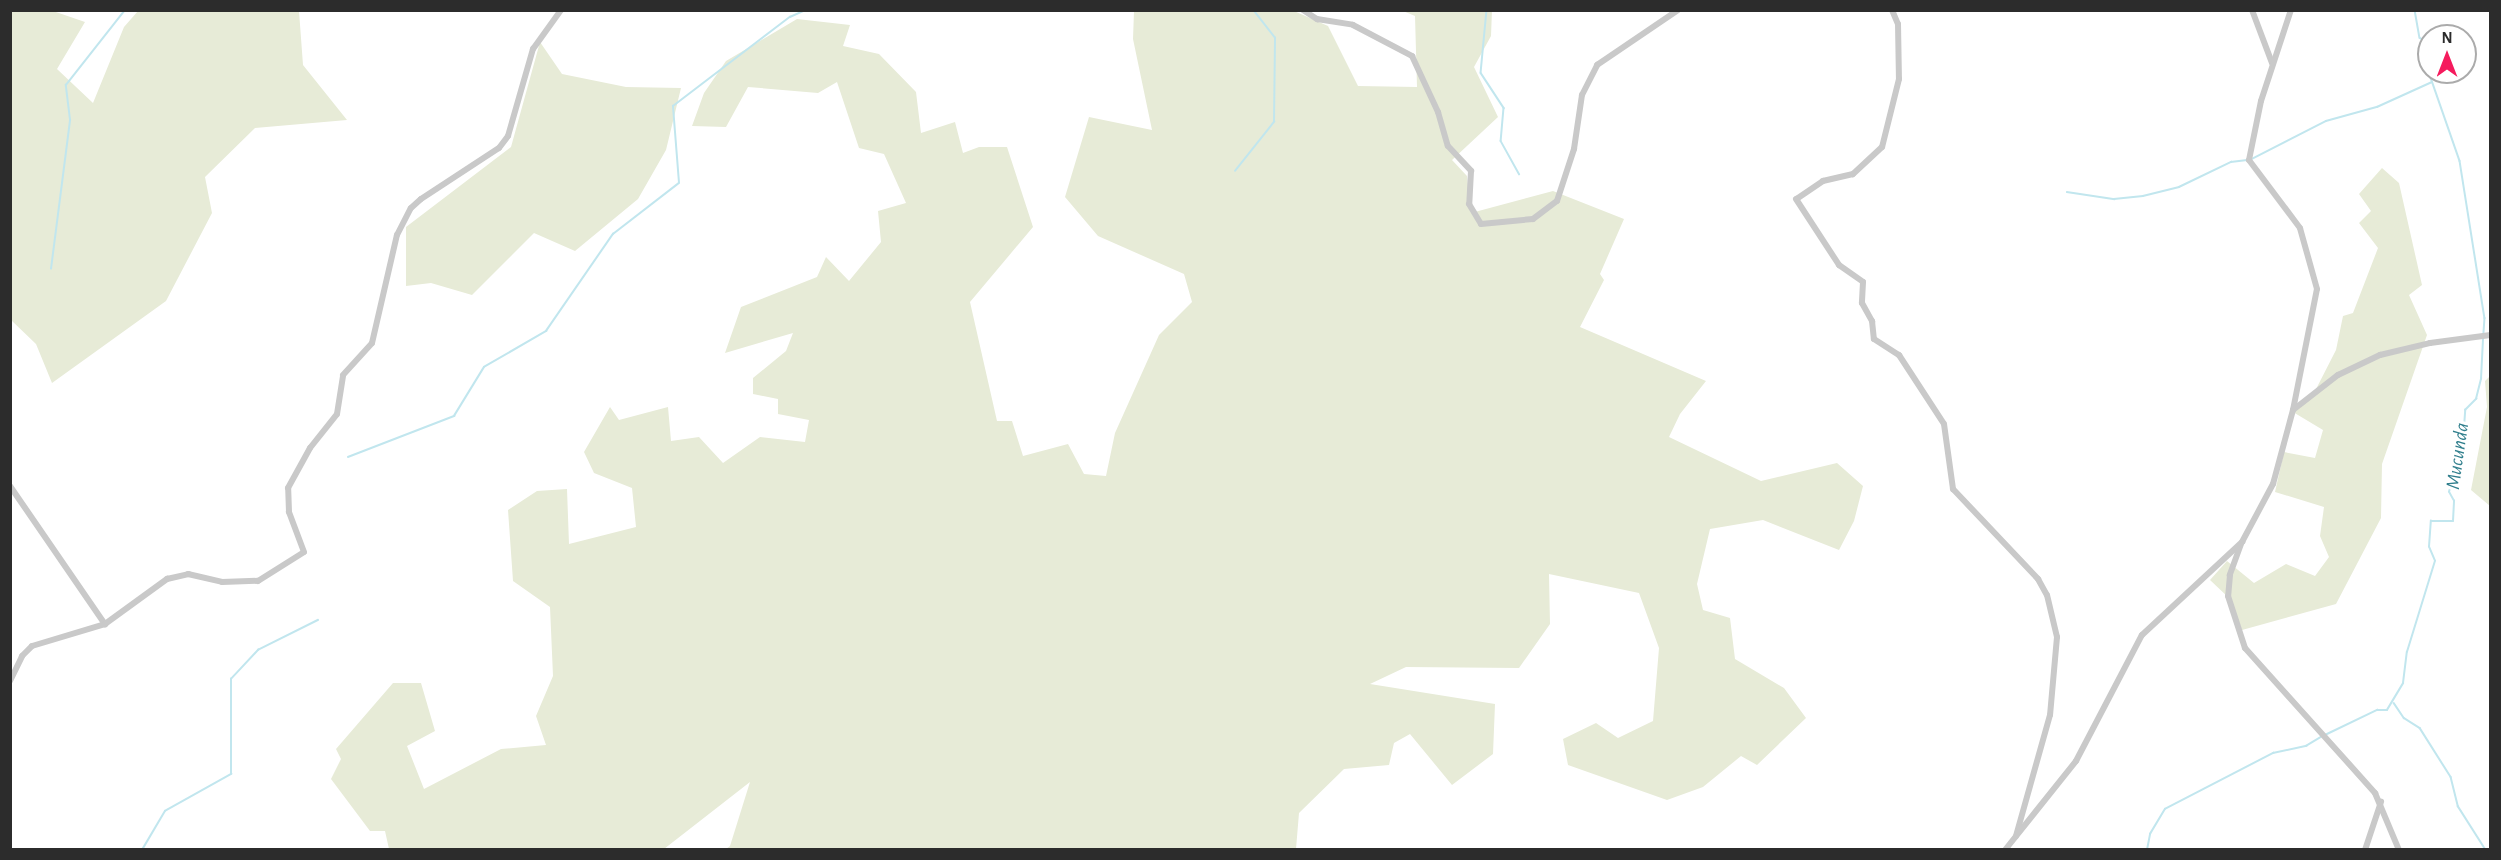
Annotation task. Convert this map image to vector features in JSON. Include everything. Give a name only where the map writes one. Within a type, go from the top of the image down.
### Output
[{"type":"street","points":[[10,681],[22,656],[32,646],[105,624],[177,575],[188,573],[222,582],[258,581],[304,552],[289,512],[288,488],[310,448],[337,414],[343,375],[372,343],[397,235],[411,208],[421,199],[499,148],[508,135],[533,49],[561,10]]},
{"type":"street","points":[[1303,10],[1317,19],[1353,25],[1412,56],[1438,112],[1448,146],[1471,171],[1469,204],[1480,224],[1533,219],[1557,201],[1574,149],[1582,95],[1597,65],[1678,10]]},
{"type":"street","points":[[1892,10],[1898,24],[1899,80],[1882,147],[1853,174],[1823,181],[1796,199],[1839,265],[1863,282],[1862,303],[1872,321],[1874,339],[1899,355],[1944,424],[1953,489],[2038,579],[2047,595],[2057,637],[2050,715],[2016,836]]},
{"type":"street","points":[[2252,10],[2272,64]]},
{"type":"street","points":[[2291,10],[2272,64],[2252,134],[2249,160],[2300,228],[2317,289],[2293,410],[2265,504],[2242,542],[2230,575],[2228,596],[2245,648],[2381,802],[2399,849]]},
{"type":"street","points":[[2293,410],[2323,384],[2380,355],[2430,343],[2485,336]]},
{"type":"street","points":[[10,486],[105,624]]},
{"type":"street","points":[[2006,849],[2076,761],[2142,635],[2242,542]]},
{"type":"street","points":[[2365,849],[2381,802]]},
{"type":"green space","points":[[1492,10],[1491,36],[1474,67],[1498,117],[1452,160],[1467,176],[1471,213],[1553,191],[1624,219],[1600,274],[1604,280],[1580,327],[1706,381],[1680,414],[1669,437],[1761,481],[1837,463],[1863,486],[1854,521],[1839,550],[1763,520],[1710,529],[1697,584],[1703,610],[1730,618],[1735,659],[1784,688],[1806,718],[1757,765],[1741,756],[1703,787],[1667,800],[1568,765],[1563,739],[1596,723],[1618,738],[1653,721],[1659,648],[1639,593],[1549,574],[1550,624],[1519,668],[1406,667],[1370,684],[1495,704],[1493,754],[1452,785],[1410,734],[1394,743],[1389,765],[1344,769],[1299,813],[1296,849],[726,849],[730,846],[750,782],[664,849],[389,849],[385,831],[370,831],[331,779],[341,759],[336,749],[393,683],[421,683],[435,731],[407,746],[424,789],[501,749],[546,745],[536,716],[553,676],[550,607],[513,581],[508,510],[537,491],[567,489],[569,544],[636,527],[632,488],[594,473],[584,452],[610,407],[619,420],[668,407],[671,441],[699,437],[723,463],[760,437],[805,442],[809,420],[778,414],[778,399],[753,394],[753,378],[786,351],[793,333],[725,353],[741,307],[817,277],[826,257],[849,281],[881,242],[878,211],[906,203],[884,154],[859,148],[837,82],[818,93],[748,87],[726,127],[692,126],[704,93],[726,61],[797,19],[850,25],[843,46],[879,54],[916,92],[921,133],[955,122],[963,153],[979,147],[1007,147],[1033,227],[970,302],[997,421],[1012,421],[1023,456],[1068,444],[1084,474],[1106,476],[1115,433],[1159,335],[1192,302],[1184,274],[1098,236],[1065,197],[1089,117],[1152,130],[1133,39],[1134,11],[1294,11],[1328,26],[1358,86],[1417,87],[1415,16],[1403,11]]},
{"type":"green space","points":[[10,11],[53,11],[85,22],[57,69],[93,103],[124,27],[138,11],[299,11],[303,65],[347,120],[255,128],[205,177],[212,213],[166,301],[52,383],[36,344],[11,320]]},
{"type":"green space","points":[[540,42],[562,74],[626,87],[681,88],[666,150],[638,199],[575,251],[534,233],[472,295],[431,283],[406,286],[406,227],[511,147]]},
{"type":"green space","points":[[2382,168],[2399,183],[2422,285],[2409,295],[2427,335],[2382,464],[2381,518],[2336,604],[2242,630],[2229,598],[2210,580],[2227,561],[2254,583],[2286,564],[2315,576],[2329,557],[2320,536],[2324,507],[2275,492],[2284,452],[2315,458],[2323,430],[2293,412],[2313,395],[2336,350],[2343,316],[2353,313],[2378,248],[2359,223],[2371,211],[2359,194]]},
{"type":"green space","points":[[2490,376],[2490,506],[2471,490],[2487,407],[2485,381]]},
{"type":"waterway","points":[[51,269],[70,120],[66,85],[125,10]]},
{"type":"waterway","points":[[348,457],[454,416],[484,367],[546,331],[613,234],[679,183],[673,106],[790,17],[806,10]]},
{"type":"waterway","points":[[1235,171],[1274,122],[1275,38],[1253,10]]},
{"type":"waterway","points":[[1487,10],[1481,73],[1504,108],[1501,141],[1519,174]]},
{"type":"waterway","name":"Mucunda","points":[[2415,10],[2418,24]]},
{"type":"waterway","points":[[2252,159],[2326,121],[2377,107],[2428,84]]},
{"type":"waterway","name":"Mucunda","points":[[2433,84],[2460,161],[2485,318],[2484,334]]},
{"type":"waterway","points":[[2067,192],[2114,199],[2143,196],[2179,187],[2231,162],[2247,160]]},
{"type":"waterway","name":"Mucunda","points":[[2325,735],[2377,710],[2387,710],[2403,683],[2407,652],[2435,561],[2429,547],[2431,521],[2453,521],[2454,501],[2449,492],[2463,442],[2465,410],[2476,399],[2481,379],[2483,339]]},
{"type":"waterway","points":[[142,850],[165,811],[231,774],[231,679],[258,650],[318,620]]},
{"type":"waterway","points":[[2394,703],[2404,718],[2420,728],[2451,777],[2458,806],[2486,850]]},
{"type":"waterway","name":"Mucunda","points":[[2147,850],[2150,834],[2165,809],[2273,753],[2306,746],[2321,737]]}]
